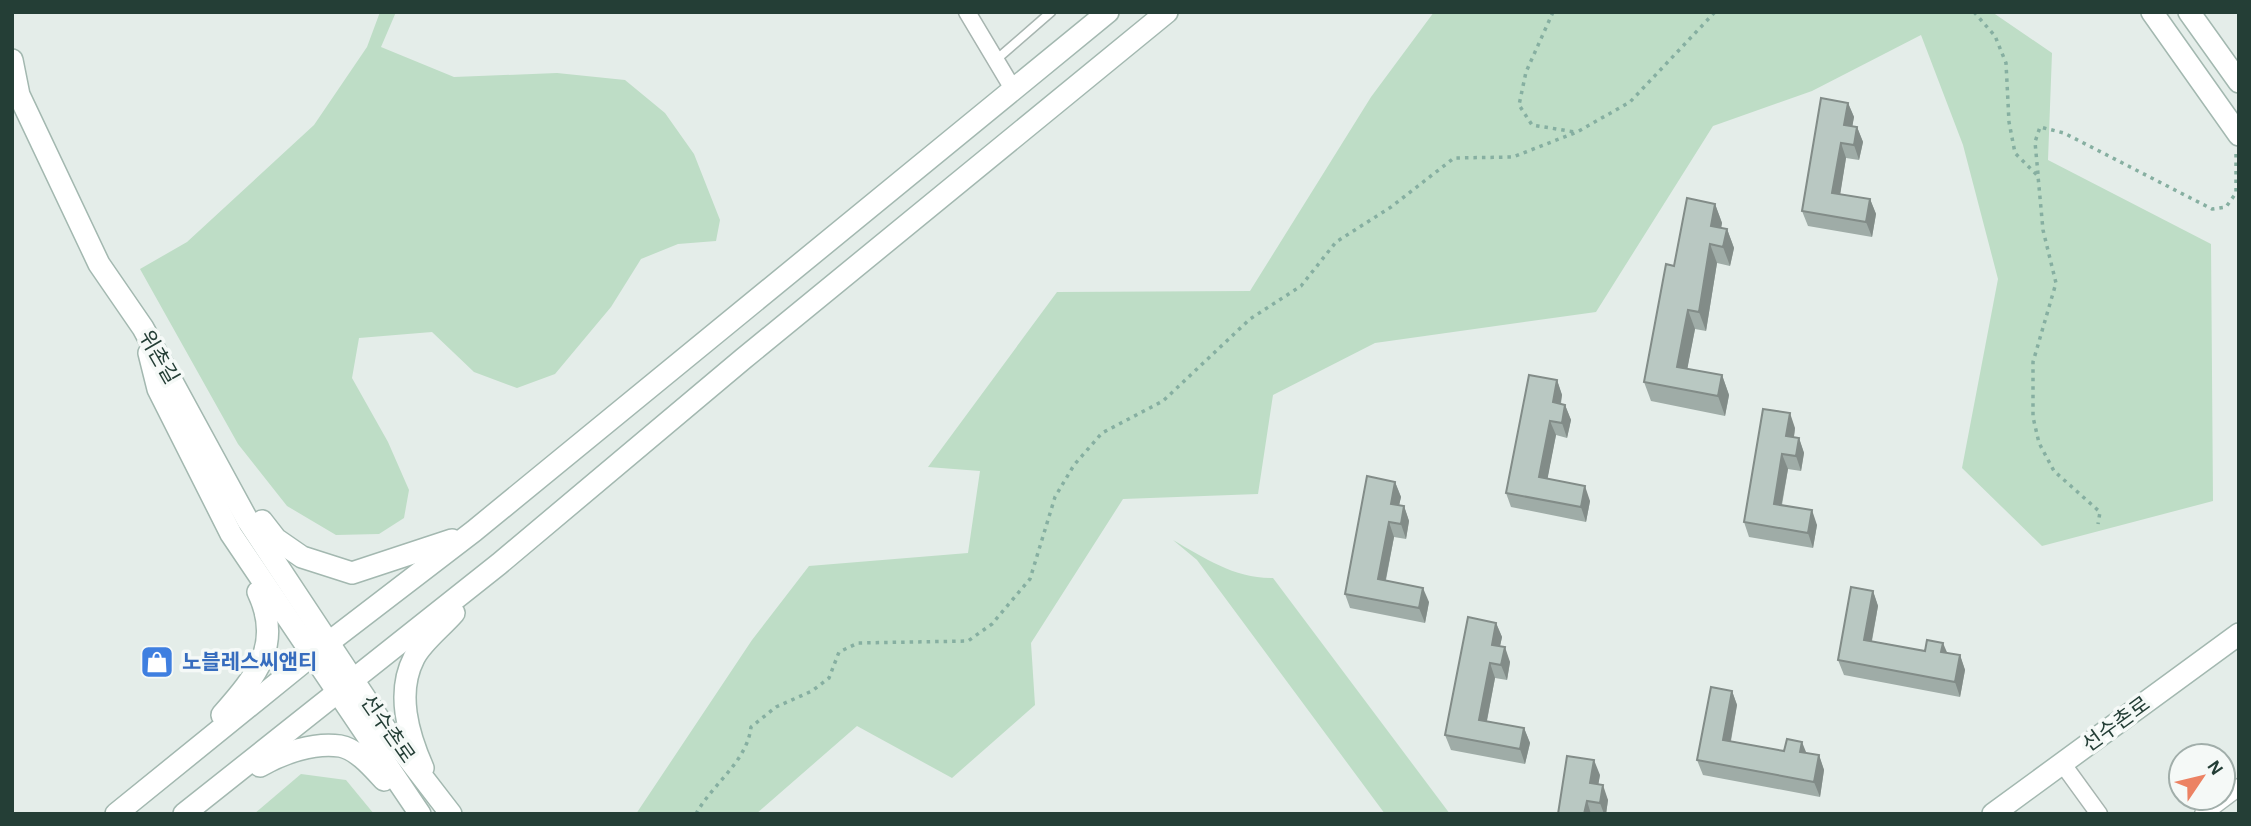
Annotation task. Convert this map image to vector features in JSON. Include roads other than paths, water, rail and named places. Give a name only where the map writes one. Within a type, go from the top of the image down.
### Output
[{"type":"street","points":[[967,12],[1013,89]]},
{"type":"street","points":[[116,814],[319,650],[474,531],[1108,12]]},
{"type":"street","points":[[184,814],[499,564],[743,359],[1167,12]]},
{"type":"street","points":[[2152,12],[2238,133]]},
{"type":"street","points":[[2189,12],[2239,82]]},
{"type":"street","name":"위촌길","points":[[12,60],[19,94],[99,264],[143,328],[319,650]]},
{"type":"street","points":[[143,328],[158,389],[268,613],[266,653],[254,678],[178,764]]},
{"type":"street","points":[[222,470],[276,540],[302,556],[352,573],[474,531]]},
{"type":"street","points":[[230,534],[319,650]]},
{"type":"street","points":[[434,792],[414,747],[404,690],[414,657],[499,564]]},
{"type":"street","name":"선수촌로","points":[[1993,814],[2239,634]]},
{"type":"street","name":"선수촌로","points":[[319,650],[346,687],[418,814]]},
{"type":"street","name":"선수촌로","points":[[346,687],[387,731],[451,814]]},
{"type":"street","points":[[210,794],[283,753],[341,746],[365,760],[418,814]]},
{"type":"street","points":[[2062,763],[2099,814]]},
{"type":"street","points":[[2203,814],[2238,791]]},
{"type":"lane","points":[[997,59],[1051,12]]},
{"type":"place","name":"노블레스씨앤티","points":[[157,662]]}]
